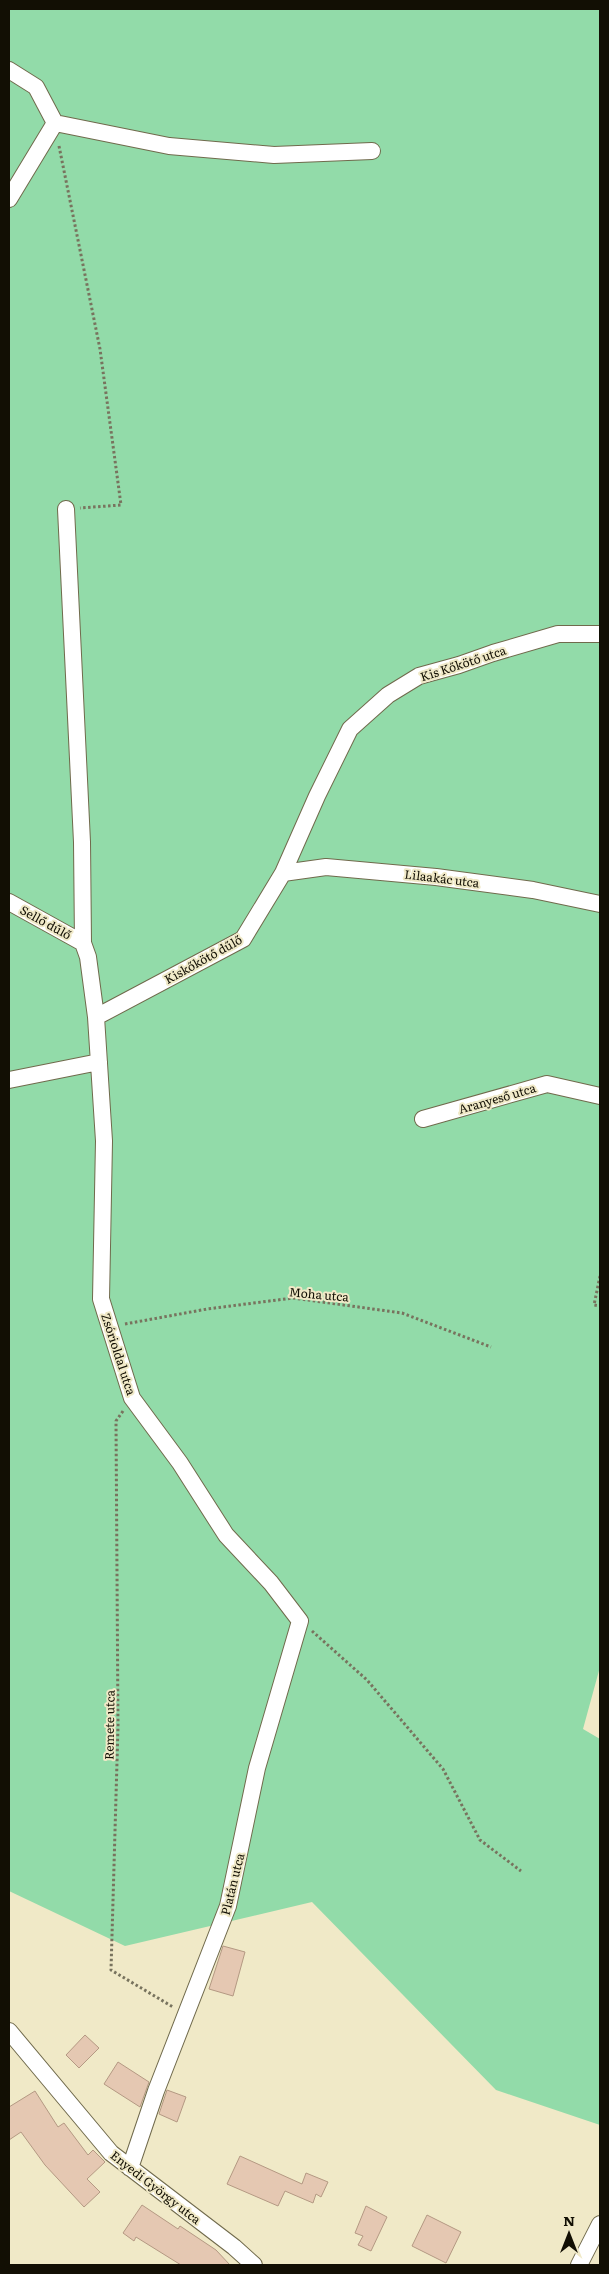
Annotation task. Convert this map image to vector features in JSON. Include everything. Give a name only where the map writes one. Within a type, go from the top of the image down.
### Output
[{"type":"street","points":[[9,70],[36,87],[54,123]]},
{"type":"street","points":[[54,123],[179,146],[274,154],[372,151]]},
{"type":"street","points":[[9,199],[54,123]]},
{"type":"street","name":"Zsórioldal utca","points":[[66,509],[82,842],[83,943],[88,957],[96,1017],[104,1140],[101,1300],[132,1398],[180,1463],[226,1535],[271,1584],[300,1620]]},
{"type":"street","name":"Kis Kőkötő utca","points":[[283,873],[317,796],[350,729],[388,695],[419,676],[558,634],[600,634]]},
{"type":"street","name":"Lilaakác utca","points":[[283,873],[326,867],[436,877],[533,890],[600,904]]},
{"type":"street","name":"Kiskőkötő dűlő","points":[[96,1017],[244,939],[283,873]]},
{"type":"street","name":"Sellő dűlő","points":[[9,902],[83,943]]},
{"type":"street","points":[[9,1080],[99,1062]]},
{"type":"street","name":"Aranyeső utca","points":[[423,1119],[547,1084],[600,1096]]},
{"type":"street","name":"Platán utca","points":[[130,2168],[156,2091],[228,1906],[257,1768],[300,1620]]},
{"type":"street","name":"Enyedi György utca","points":[[9,2031],[111,2153],[234,2247],[254,2265]]},
{"type":"street","points":[[578,2265],[600,2224]]},
{"type":"path","points":[[54,123],[100,349],[121,505],[66,509]]},
{"type":"path","points":[[600,1276],[594,1304],[600,1306]]},
{"type":"path","name":"Moha utca","points":[[110,1326],[207,1309],[293,1298],[402,1313],[491,1347]]},
{"type":"path","name":"Remete utca","points":[[132,1398],[116,1420],[118,1726],[111,1970],[186,2014]]},
{"type":"path","points":[[300,1620],[367,1680],[443,1769],[480,1840],[521,1871]]},
{"type":"green space","points":[[9,9],[600,9],[600,1667],[583,1729],[600,1739],[600,2125],[496,2090],[312,1902],[125,1946],[9,1891]]},
{"type":"building","points":[[223,1946],[245,1952],[233,1996],[209,1989]]},
{"type":"building","points":[[85,2035],[99,2048],[79,2068],[66,2055]]},
{"type":"building","points":[[118,2062],[149,2082],[140,2107],[104,2084]]},
{"type":"building","points":[[167,2090],[186,2097],[177,2122],[159,2114]]},
{"type":"building","points":[[35,2091],[58,2127],[64,2123],[88,2155],[93,2150],[105,2162],[87,2179],[100,2192],[84,2207],[45,2165],[21,2132],[9,2140],[9,2107]]},
{"type":"building","points":[[240,2156],[302,2184],[306,2173],[328,2182],[321,2197],[316,2194],[313,2203],[285,2191],[278,2206],[227,2184]]},
{"type":"building","points":[[142,2205],[178,2229],[180,2226],[216,2250],[230,2265],[181,2265],[136,2237],[134,2241],[123,2233]]},
{"type":"building","points":[[366,2206],[387,2217],[371,2251],[358,2245],[363,2236],[355,2233]]},
{"type":"building","points":[[427,2215],[461,2232],[446,2263],[412,2246]]}]
